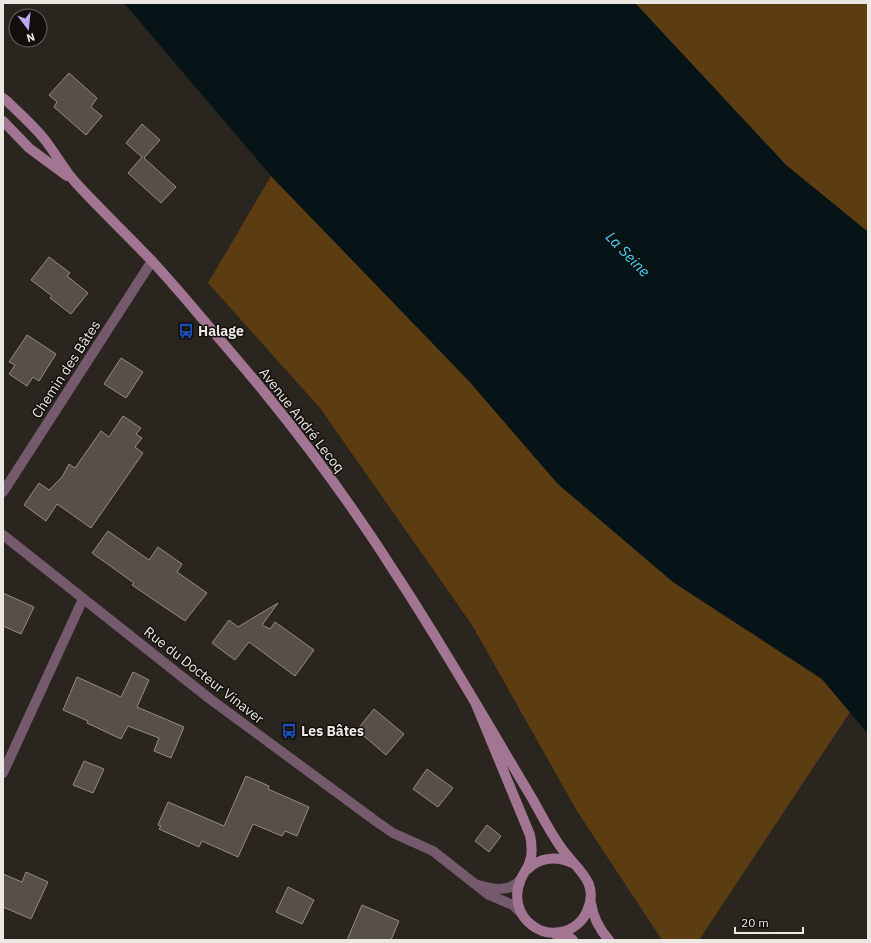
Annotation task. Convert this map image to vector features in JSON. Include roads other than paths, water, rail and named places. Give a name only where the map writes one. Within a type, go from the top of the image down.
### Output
[{"type":"main road","name":"Avenue André Lecoq","points":[[3,98],[44,138],[74,181],[152,262],[264,391],[332,481],[398,576],[475,702]]},
{"type":"main road","name":"Avenue André Lecoq","points":[[3,121],[29,148],[74,181]]},
{"type":"main road","points":[[475,702],[557,843],[588,879],[591,889],[594,918],[609,940]]},
{"type":"main road","points":[[475,702],[530,835],[532,855],[530,863],[517,888],[516,896],[521,913],[532,926],[539,930],[569,937],[573,940]]},
{"type":"main road","points":[[523,876],[534,864],[546,859],[565,860],[574,864]]},
{"type":"main road","points":[[548,932],[558,933],[568,930],[576,925],[584,918],[589,909],[591,899]]},
{"type":"street","name":"Chemin des Bâtes","points":[[3,492],[152,262]]},
{"type":"street","name":"Rue du Docteur Vinaver","points":[[3,535],[210,699],[364,813],[393,833],[433,851],[489,895],[513,905],[521,913]]},
{"type":"street","points":[[3,773],[83,599]]},
{"type":"street","name":"Rue du Docteur Vinaver","points":[[472,883],[484,887],[507,889],[516,884],[523,876]]},
{"type":"water","name":"La Seine","points":[[124,3],[635,3],[786,165],[868,232],[868,734],[822,679],[673,582],[558,484],[469,381],[271,176]]},
{"type":"place","name":"Halage","points":[[186,331]]},
{"type":"place","name":"Les Bâtes","points":[[289,731]]}]
